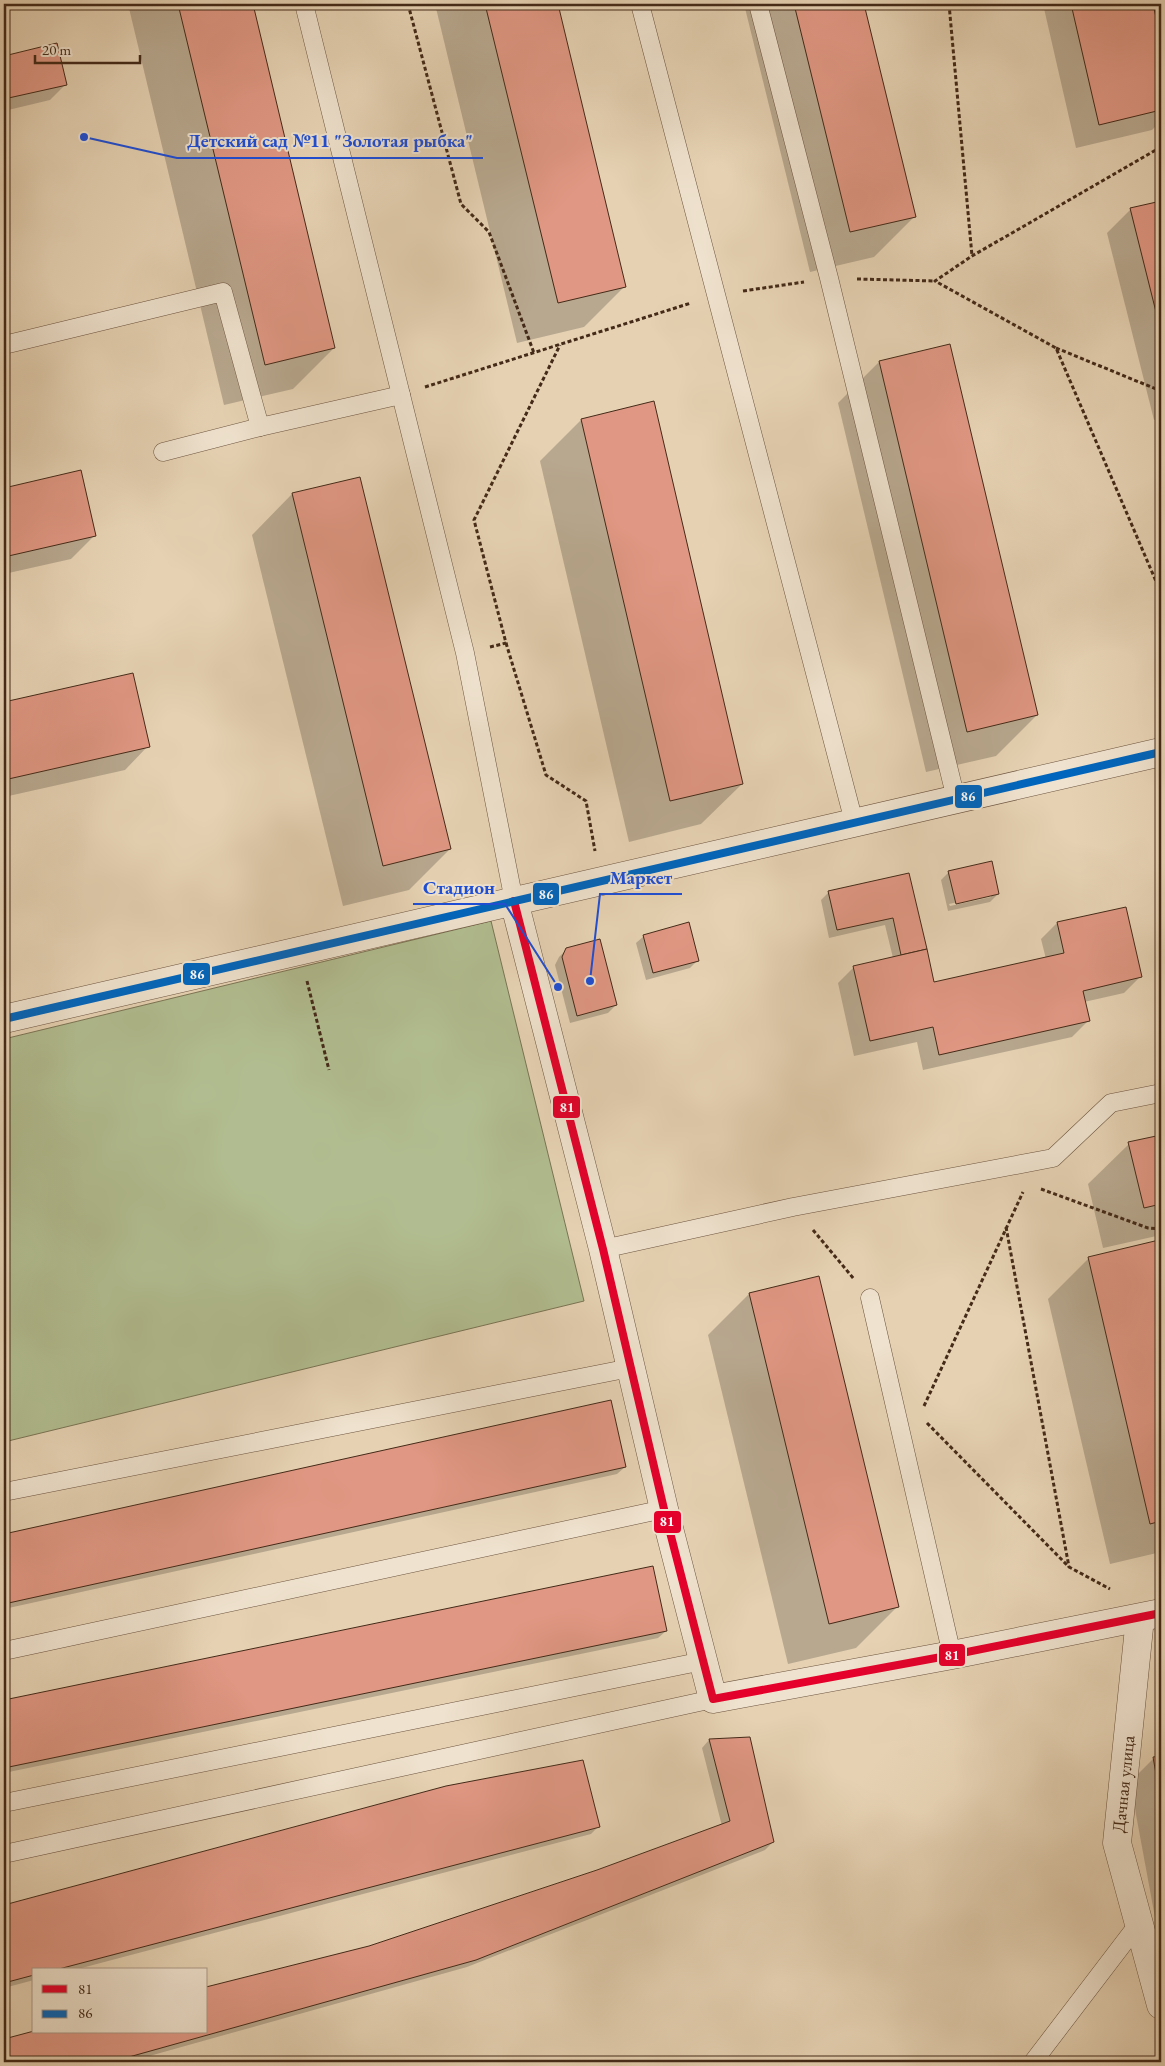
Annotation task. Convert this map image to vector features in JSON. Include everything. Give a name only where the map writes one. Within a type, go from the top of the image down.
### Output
[{"type":"street","points":[[4,1019],[1161,752]]},
{"type":"street","points":[[514,901],[602,1249],[664,1509],[713,1699],[952,1655],[1151,1615]]},
{"type":"street","name":"Дачная улица","points":[[1151,1615],[1117,1843],[1161,2005]]},
{"type":"lane","points":[[304,4],[465,653],[514,901]]},
{"type":"lane","points":[[640,4],[854,822]]},
{"type":"lane","points":[[758,4],[829,278],[956,799]]},
{"type":"lane","points":[[4,346],[223,292],[260,427]]},
{"type":"lane","points":[[163,452],[260,427],[401,395]]},
{"type":"lane","points":[[602,1249],[793,1207],[1053,1158],[1111,1103],[1161,1093]]},
{"type":"lane","points":[[870,1298],[952,1655]]},
{"type":"lane","points":[[4,1492],[630,1368]]},
{"type":"lane","points":[[4,1651],[664,1509]]},
{"type":"lane","points":[[4,1803],[703,1661]]},
{"type":"lane","points":[[4,1854],[713,1699]]},
{"type":"lane","points":[[1033,2062],[1139,1923]]},
{"type":"path","points":[[408,4],[461,204],[489,232],[534,352]]},
{"type":"path","points":[[949,4],[972,256]]},
{"type":"path","points":[[935,281],[972,256],[1161,147]]},
{"type":"path","points":[[401,395],[716,295],[829,278],[935,281],[1056,348],[1161,391]]},
{"type":"path","points":[[560,344],[474,520],[506,643],[546,775],[586,802],[597,859]]},
{"type":"path","points":[[1056,348],[1161,592]]},
{"type":"path","points":[[465,653],[506,643]]},
{"type":"path","points":[[305,976],[329,1070]]},
{"type":"path","points":[[920,1415],[1027,1184],[1053,1158]]},
{"type":"path","points":[[1027,1184],[1148,1228],[1161,1230]]},
{"type":"path","points":[[793,1207],[870,1298]]},
{"type":"path","points":[[1006,1227],[1069,1567]]},
{"type":"path","points":[[898,1421],[920,1415]]},
{"type":"path","points":[[920,1415],[1069,1567],[1116,1592]]},
{"type":"green space","points":[[491,921],[584,1301],[4,1442],[4,1039]]},
{"type":"building","points":[[178,4],[253,4],[335,348],[265,365]]},
{"type":"building","points":[[485,4],[558,4],[626,287],[558,303]]},
{"type":"building","points":[[794,4],[864,4],[916,217],[850,232]]},
{"type":"building","points":[[1071,4],[1153,4],[1161,40],[1161,110],[1099,125]]},
{"type":"building","points":[[57,43],[67,85],[4,99],[4,56]]},
{"type":"building","points":[[4,133],[9,155],[4,156]]},
{"type":"building","points":[[1161,201],[1161,332],[1130,208]]},
{"type":"building","points":[[950,344],[1038,715],[967,732],[879,361]]},
{"type":"building","points":[[654,401],[743,784],[670,801],[581,419]]},
{"type":"building","points":[[81,470],[96,536],[4,557],[4,488]]},
{"type":"building","points":[[360,477],[451,849],[383,866],[292,493]]},
{"type":"building","points":[[133,673],[150,747],[4,780],[4,702]]},
{"type":"building","points":[[992,861],[999,894],[956,904],[948,871]]},
{"type":"building","points":[[909,873],[927,949],[901,955],[893,918],[837,930],[828,891]]},
{"type":"building","points":[[1126,907],[1142,977],[1083,991],[1090,1021],[939,1055],[933,1027],[870,1041],[853,966],[927,949],[934,982],[1064,953],[1057,922]]},
{"type":"building","points":[[689,922],[699,961],[653,973],[643,935]]},
{"type":"building","points":[[600,939],[617,1005],[577,1016],[562,957],[566,948]]},
{"type":"building","points":[[1161,1135],[1161,1204],[1144,1208],[1128,1142]]},
{"type":"building","points":[[1159,1240],[1161,1521],[1150,1524],[1088,1257]]},
{"type":"building","points":[[819,1276],[899,1607],[829,1624],[749,1293]]},
{"type":"building","points":[[611,1400],[626,1467],[4,1604],[4,1534]]},
{"type":"building","points":[[653,1566],[667,1631],[4,1768],[4,1700]]},
{"type":"building","points":[[750,1737],[774,1842],[476,1960],[111,2062],[4,2062],[4,2039],[32,2032],[32,2034],[208,2034],[208,1986],[369,1946],[597,1870],[730,1821],[709,1739]]},
{"type":"building","points":[[1161,1756],[1161,1802],[1153,1757]]},
{"type":"building","points":[[583,1760],[600,1827],[63,1968],[32,1968],[32,1976],[4,1983],[4,1905],[446,1786]]},
{"type":"transit line","name":"86","points":[[4,1019],[1161,752]]},
{"type":"transit line","name":"81","points":[[514,901],[603,1249],[664,1509],[713,1699],[952,1655],[1161,1613]]},
{"type":"place","name":"Детский сад №11 \"Золотая рыбка\"","points":[[84,137]]},
{"type":"place","name":"Маркет","points":[[590,981]]},
{"type":"place","name":"Стадион","points":[[558,987]]}]
